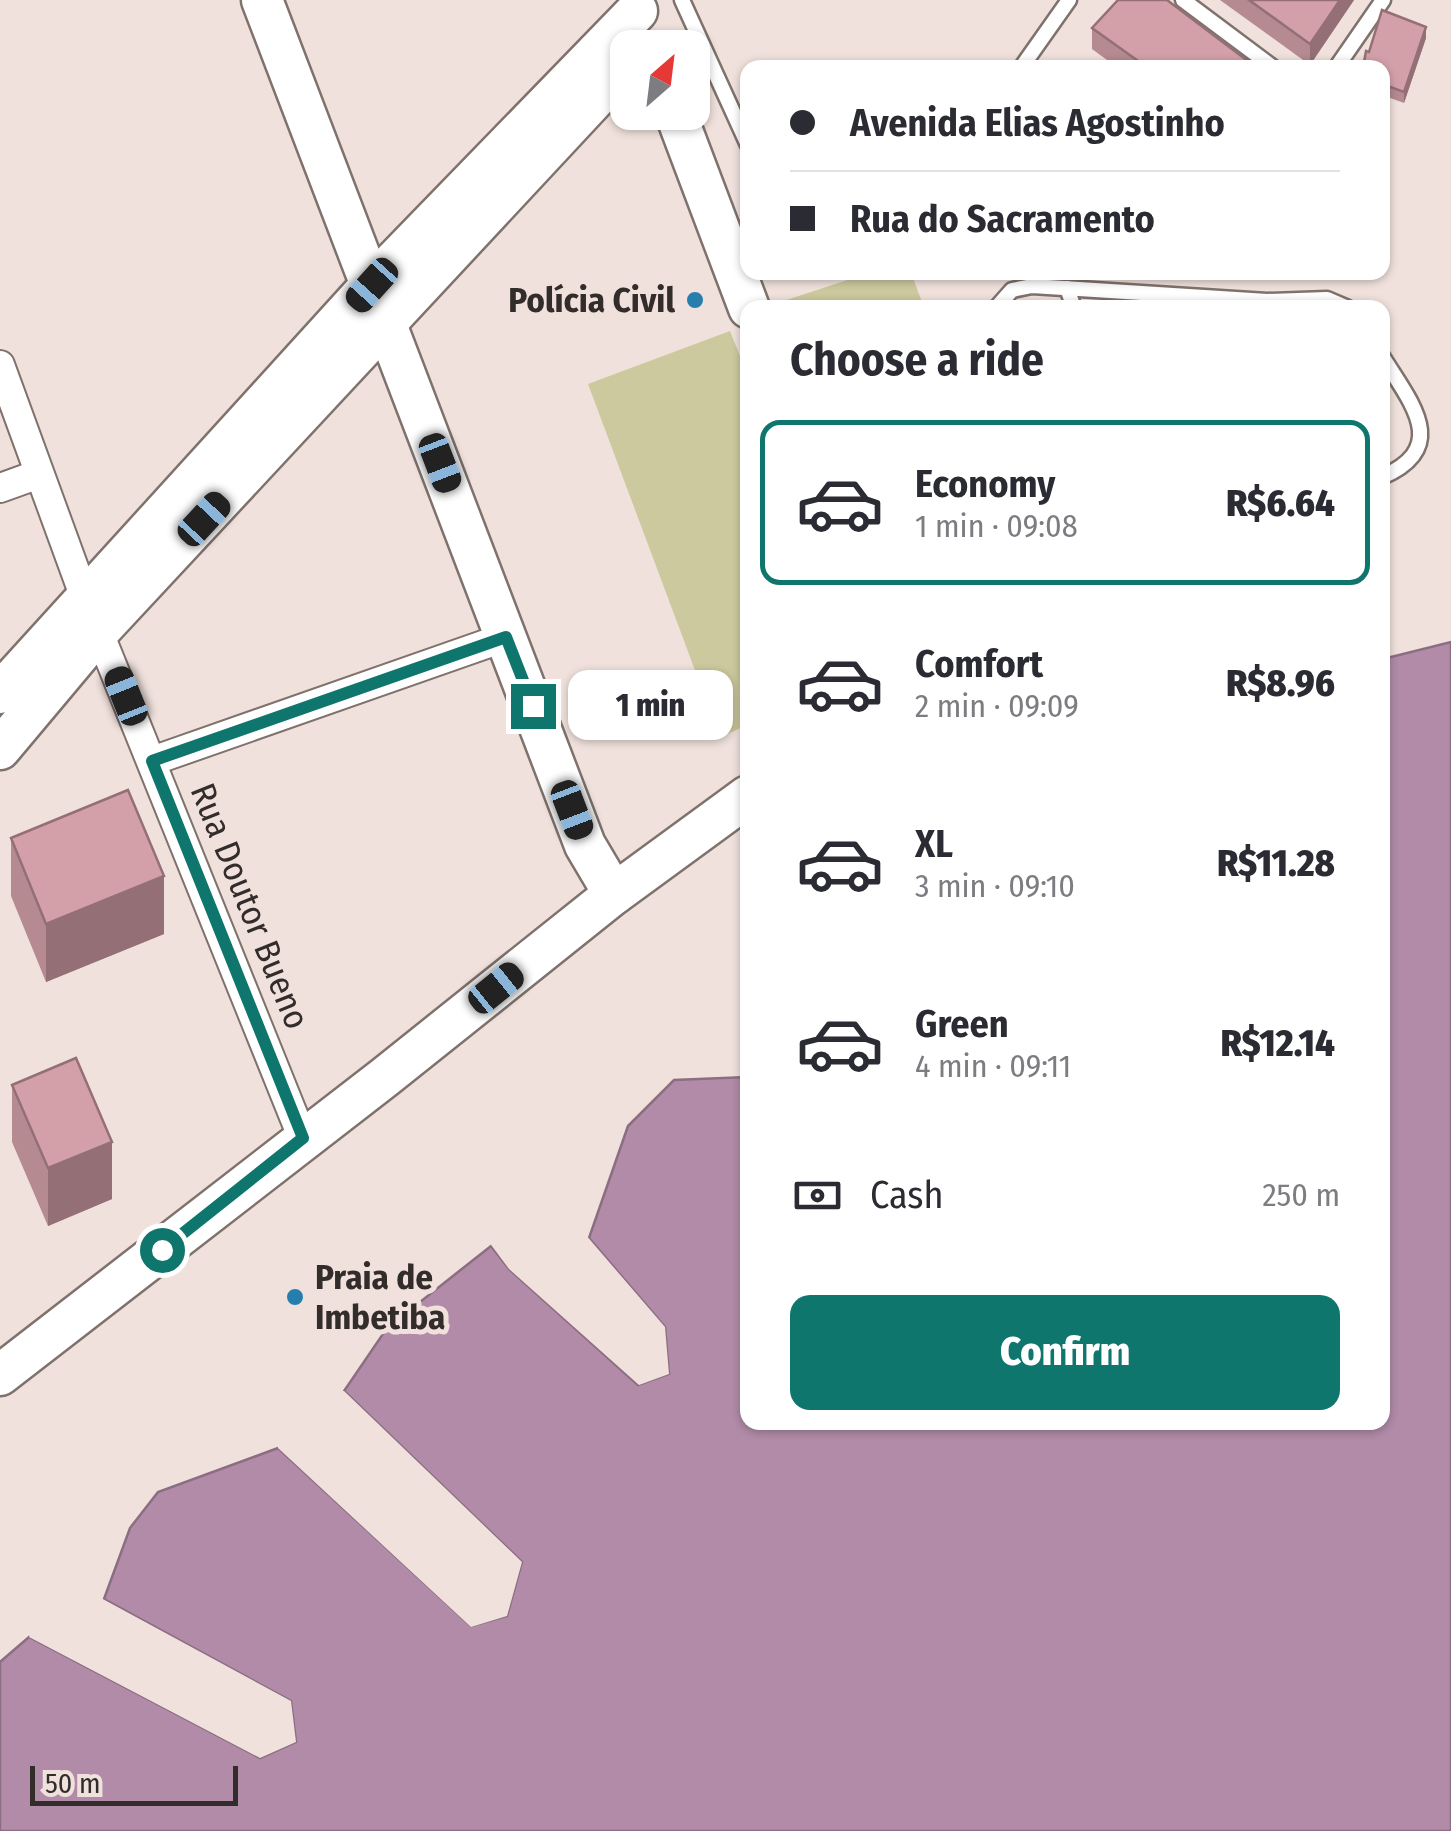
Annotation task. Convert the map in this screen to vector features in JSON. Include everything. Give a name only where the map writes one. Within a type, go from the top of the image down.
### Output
[{"type":"street","points":[[262,0],[586,845],[614,894]]},
{"type":"street","points":[[0,750],[92,615],[372,285],[610,63]]},
{"type":"street","points":[[0,693],[92,615],[388,323],[610,69]]},
{"type":"street","points":[[682,130],[746,300]]},
{"type":"street","name":"Rua Doutor Bueno","points":[[0,366],[92,615],[303,1138]]},
{"type":"street","points":[[0,488],[39,474]]},
{"type":"street","points":[[152,761],[506,637]]},
{"type":"street","points":[[3,1361],[303,1138],[614,894],[740,802]]},
{"type":"lane","points":[[682,0],[740,127]]},
{"type":"lane","points":[[1027,60],[1069,0]]},
{"type":"lane","points":[[1182,0],[1263,60]]},
{"type":"lane","points":[[1342,60],[1383,0]]},
{"type":"lane","points":[[1003,300],[1012,290],[1032,286],[1185,300]]},
{"type":"lane","points":[[1067,288],[1071,300]]},
{"type":"lane","points":[[1390,369],[1422,421],[1426,436],[1418,454],[1390,474]]},
{"type":"shaded area","points":[[848,280],[914,280],[921,300],[786,300]]},
{"type":"shaded area","points":[[730,331],[740,356],[740,728],[720,737],[588,384]]},
{"type":"shaded area","points":[[1451,642],[1451,1831],[0,1831],[0,1662],[29,1637],[260,1758],[296,1742],[291,1701],[104,1599],[130,1528],[158,1492],[278,1448],[471,1626],[507,1616],[522,1562],[344,1391],[387,1328],[491,1246],[509,1269],[638,1385],[669,1374],[665,1327],[589,1238],[628,1126],[674,1080],[740,1077],[740,1430],[1390,1430],[1390,657]]},
{"type":"pier","points":[[585,1234],[665,1327],[669,1374],[639,1385],[509,1269],[489,1242],[495,1242],[513,1266],[640,1379],[664,1370],[660,1329],[585,1242]]},
{"type":"pier","points":[[339,1390],[522,1562],[507,1616],[471,1627],[278,1448],[277,1443],[472,1621],[503,1612],[517,1564],[402,1457]]},
{"type":"pier","points":[[99,1597],[291,1701],[296,1742],[260,1758],[29,1637],[32,1632],[260,1753],[290,1739],[287,1704],[101,1604]]},
{"type":"building","points":[[1118,0],[1167,0],[1246,60],[1137,60],[1092,28]]},
{"type":"building","points":[[1249,0],[1340,0],[1310,44]]},
{"type":"building","points":[[1382,10],[1426,27],[1404,92],[1390,87],[1390,60],[1364,60],[1366,51],[1369,52]]},
{"type":"building","points":[[128,790],[164,876],[46,924],[11,838]]},
{"type":"building","points":[[76,1058],[112,1142],[48,1168],[12,1085]]},
{"type":"place","name":"Polícia Civil","points":[[695,300]]},
{"type":"place","name":"Praia de Imbetiba","points":[[295,1297]]},
{"type":"route","points":[[162,1250],[303,1138],[152,761],[506,637],[533,706]]}]
